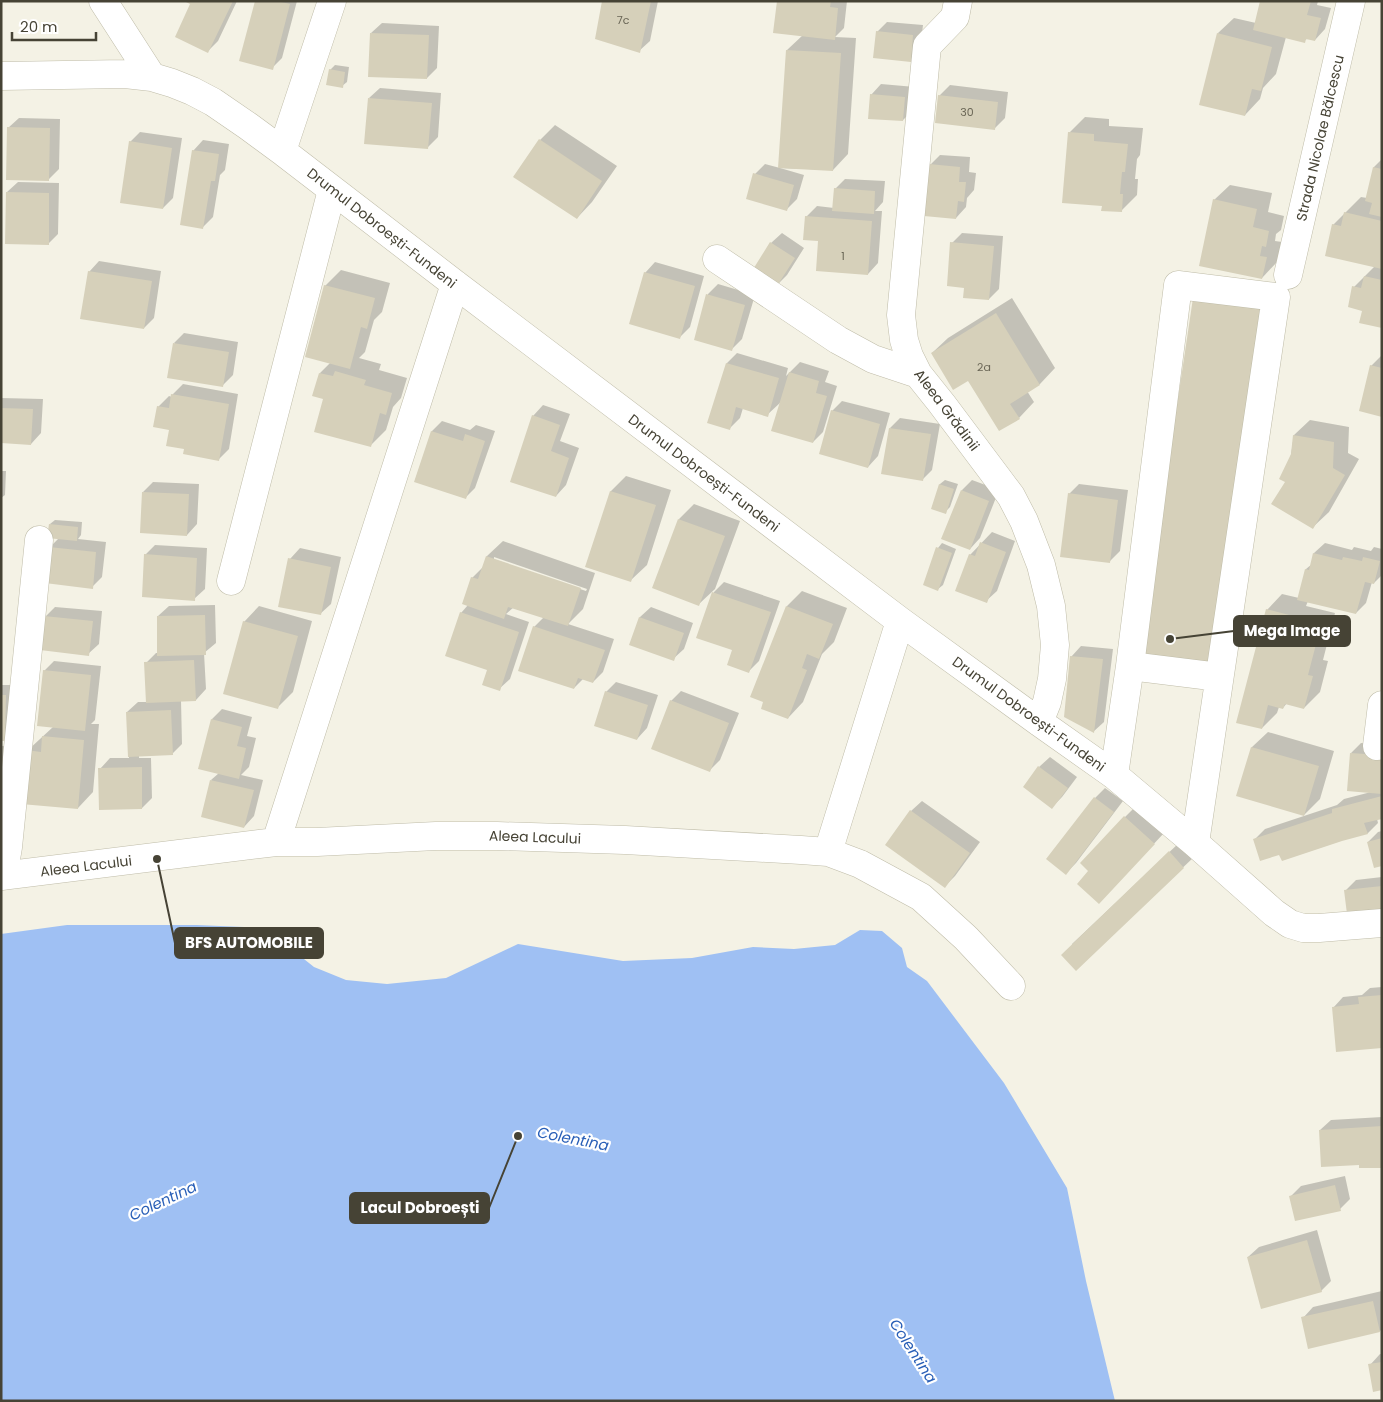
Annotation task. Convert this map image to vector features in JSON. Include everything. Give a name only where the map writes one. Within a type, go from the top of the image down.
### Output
[{"type":"street","points":[[103,1],[152,77]]},
{"type":"street","points":[[282,152],[332,1]]},
{"type":"street","name":"Aleea Grădinii","points":[[958,1],[955,16],[927,46],[901,315],[904,340],[918,374],[1011,496],[1024,521],[1041,564],[1051,606],[1055,645],[1052,679],[1047,702],[1039,722]]},
{"type":"street","name":"Strada Nicolae Bălcescu","points":[[1288,275],[1352,1]]},
{"type":"street","name":"Drumul Dobroești-Fundeni","points":[[1,76],[125,74],[152,77],[192,91],[213,102],[248,126],[900,621],[1114,775],[1274,913],[1290,924],[1304,928],[1382,923]]},
{"type":"street","points":[[231,581],[332,190]]},
{"type":"street","points":[[717,259],[838,340],[873,359],[918,374]]},
{"type":"street","points":[[276,842],[455,284]]},
{"type":"street","points":[[1114,775],[1130,666],[1178,285],[1276,297],[1195,843]]},
{"type":"street","points":[[2,876],[8,847],[39,540]]},
{"type":"street","points":[[828,852],[900,621]]},
{"type":"street","points":[[1130,666],[1219,677]]},
{"type":"street","points":[[1377,746],[1382,706]]},
{"type":"street","name":"Aleea Lacului","points":[[2,876],[276,842],[317,842],[436,836],[625,840],[828,852],[860,864],[921,897],[966,938],[1011,986]]},
{"type":"water","name":"Colentina","points":[[67,925],[197,925],[265,928],[314,967],[346,980],[387,984],[446,978],[518,944],[623,961],[692,958],[753,947],[794,949],[835,945],[860,930],[882,931],[902,948],[907,967],[927,981],[1004,1083],[1067,1188],[1086,1281],[1115,1401],[1,1401],[1,934]]},
{"type":"building","points":[[184,1],[233,1],[208,53],[175,37],[190,4]]},
{"type":"building","points":[[255,1],[277,1],[290,4],[273,70],[239,61]]},
{"type":"building","points":[[602,1],[651,1],[640,53],[595,39]]},
{"type":"building","points":[[777,1],[831,1],[830,7],[838,8],[835,40],[773,33]]},
{"type":"building","points":[[1260,1],[1311,1],[1307,15],[1321,18],[1315,41],[1306,39],[1305,43],[1253,30]]},
{"type":"building","points":[[876,31],[913,35],[911,62],[873,58]]},
{"type":"building","points":[[370,33],[429,35],[427,79],[368,77]]},
{"type":"building","points":[[1217,33],[1272,47],[1261,91],[1252,89],[1245,116],[1199,105]]},
{"type":"building","points":[[786,50],[841,53],[833,171],[778,168]]},
{"type":"building","points":[[329,69],[345,72],[343,88],[326,85]]},
{"type":"building","points":[[870,94],[905,97],[903,121],[868,119]]},
{"type":"building","points":[[938,95],[998,102],[995,130],[935,123]]},
{"type":"building","points":[[368,98],[432,103],[428,149],[364,144]]},
{"type":"building","points":[[7,127],[50,128],[49,181],[6,180]]},
{"type":"building","points":[[1068,132],[1094,134],[1094,141],[1128,144],[1125,172],[1122,172],[1120,194],[1123,194],[1122,212],[1101,211],[1102,206],[1062,203]]},
{"type":"building","points":[[539,139],[602,181],[577,219],[513,177]]},
{"type":"building","points":[[129,141],[172,148],[163,209],[120,203]]},
{"type":"building","points":[[192,150],[219,154],[215,181],[211,181],[203,229],[180,225]]},
{"type":"building","points":[[929,164],[960,167],[959,182],[966,182],[964,202],[958,201],[956,219],[924,216]]},
{"type":"building","points":[[1373,167],[1382,169],[1382,217],[1369,214],[1372,203],[1365,201]]},
{"type":"building","points":[[753,173],[794,185],[787,211],[746,199]]},
{"type":"building","points":[[834,188],[875,191],[874,214],[832,211]]},
{"type":"building","points":[[6,192],[49,193],[49,245],[5,244]]},
{"type":"building","points":[[1213,199],[1257,209],[1253,227],[1269,231],[1266,247],[1262,246],[1260,256],[1267,257],[1262,279],[1199,266]]},
{"type":"building","points":[[1344,212],[1382,221],[1382,269],[1325,256],[1332,224],[1341,226]]},
{"type":"building","points":[[805,216],[872,221],[868,275],[816,271],[818,241],[803,240]]},
{"type":"building","points":[[770,242],[795,258],[777,286],[752,271]]},
{"type":"building","points":[[950,242],[994,246],[989,300],[963,298],[964,288],[947,286]]},
{"type":"building","points":[[88,271],[152,281],[144,329],[80,319]]},
{"type":"building","points":[[644,272],[695,286],[680,339],[629,324]]},
{"type":"building","points":[[1364,276],[1382,280],[1382,328],[1359,323],[1362,311],[1348,307],[1352,286],[1361,288]]},
{"type":"building","points":[[324,285],[375,298],[367,329],[361,327],[350,369],[305,357]]},
{"type":"building","points":[[706,294],[745,305],[732,351],[694,340]]},
{"type":"building","points":[[1193,298],[1266,309],[1213,665],[1140,654]]},
{"type":"building","points":[[996,313],[1040,385],[1010,404],[1020,419],[999,431],[968,381],[953,390],[931,353]]},
{"type":"building","points":[[173,343],[229,352],[223,387],[167,378]]},
{"type":"building","points":[[726,363],[779,378],[768,417],[736,407],[730,430],[707,423]]},
{"type":"building","points":[[1370,365],[1382,368],[1382,417],[1359,411]]},
{"type":"building","points":[[335,371],[366,380],[364,385],[392,393],[386,415],[380,413],[371,447],[314,432],[323,399],[312,396],[319,373],[333,376]]},
{"type":"building","points":[[789,372],[819,381],[816,393],[827,396],[813,443],[771,431]]},
{"type":"building","points":[[171,394],[229,404],[219,461],[183,454],[184,449],[166,446],[169,430],[153,427],[157,406],[169,408]]},
{"type":"building","points":[[1,408],[33,409],[31,445],[1,443]]},
{"type":"building","points":[[831,410],[880,424],[868,468],[819,454]]},
{"type":"building","points":[[532,415],[560,425],[551,451],[569,458],[556,497],[510,482]]},
{"type":"building","points":[[889,428],[931,434],[923,481],[881,474]]},
{"type":"building","points":[[431,431],[463,441],[465,434],[485,441],[466,499],[414,482]]},
{"type":"building","points":[[1293,435],[1334,442],[1333,468],[1345,475],[1313,529],[1271,504],[1285,482],[1279,479],[1291,454]]},
{"type":"building","points":[[939,484],[954,489],[946,514],[931,509]]},
{"type":"building","points":[[961,490],[989,501],[970,550],[941,539]]},
{"type":"building","points":[[610,491],[656,505],[631,582],[585,567]]},
{"type":"building","points":[[142,492],[189,494],[187,536],[140,533]]},
{"type":"building","points":[[1068,493],[1118,500],[1110,563],[1060,557]]},
{"type":"building","points":[[678,519],[725,536],[699,606],[652,588]]},
{"type":"building","points":[[49,524],[78,527],[77,541],[47,538]]},
{"type":"building","points":[[980,542],[1006,552],[987,603],[955,591],[969,554],[975,556]]},
{"type":"building","points":[[49,547],[96,552],[93,589],[45,583]]},
{"type":"building","points":[[936,547],[952,553],[938,591],[923,585]]},
{"type":"building","points":[[1313,553],[1342,560],[1343,557],[1362,561],[1363,557],[1380,561],[1374,584],[1365,582],[1356,614],[1297,600],[1305,569],[1309,570]]},
{"type":"building","points":[[144,554],[197,558],[195,601],[142,597]]},
{"type":"building","points":[[486,556],[581,588],[568,626],[508,607],[504,619],[462,604],[471,577],[478,579]]},
{"type":"building","points":[[288,558],[331,567],[321,615],[278,607]]},
{"type":"building","points":[[712,592],[771,612],[749,673],[727,665],[732,650],[696,638]]},
{"type":"building","points":[[786,606],[833,624],[819,659],[807,654],[802,668],[807,670],[788,719],[761,709],[763,702],[750,697]]},
{"type":"building","points":[[1266,609],[1293,616],[1292,621],[1320,629],[1308,675],[1313,676],[1304,709],[1285,704],[1283,709],[1268,705],[1262,729],[1236,723]]},
{"type":"building","points":[[460,612],[519,632],[500,691],[482,685],[487,670],[445,656]]},
{"type":"building","points":[[205,615],[206,655],[157,656],[157,616]]},
{"type":"building","points":[[44,616],[93,621],[89,656],[40,650]]},
{"type":"building","points":[[639,617],[684,633],[674,661],[629,645]]},
{"type":"building","points":[[243,621],[298,636],[278,709],[223,694]]},
{"type":"building","points":[[533,626],[605,650],[593,683],[578,678],[574,689],[518,671]]},
{"type":"building","points":[[1070,656],[1103,659],[1094,733],[1064,717]]},
{"type":"building","points":[[194,660],[196,701],[146,703],[144,662]]},
{"type":"building","points":[[43,670],[91,675],[85,731],[37,726]]},
{"type":"building","points":[[605,691],[648,705],[637,740],[594,726]]},
{"type":"building","points":[[1,695],[6,695],[5,741],[1,741]]},
{"type":"building","points":[[670,700],[729,723],[710,772],[651,749]]},
{"type":"building","points":[[171,710],[173,755],[128,757],[126,712]]},
{"type":"building","points":[[211,719],[242,727],[237,746],[246,748],[239,779],[198,769]]},
{"type":"building","points":[[42,736],[84,740],[78,809],[21,804],[26,750],[41,752]]},
{"type":"building","points":[[1251,747],[1319,766],[1304,816],[1236,796]]},
{"type":"building","points":[[1350,753],[1382,755],[1382,794],[1347,791]]},
{"type":"building","points":[[1038,766],[1068,788],[1052,809],[1023,787]]},
{"type":"building","points":[[142,767],[142,809],[99,810],[98,768]]},
{"type":"building","points":[[210,780],[254,790],[244,828],[201,817]]},
{"type":"building","points":[[1382,796],[1382,819],[1364,823],[1368,834],[1282,861],[1279,855],[1260,861],[1253,839],[1332,813],[1332,809]]},
{"type":"building","points":[[1094,797],[1114,812],[1066,875],[1046,859]]},
{"type":"building","points":[[910,810],[970,853],[945,888],[885,845]]},
{"type":"building","points":[[1124,816],[1155,844],[1099,904],[1077,884],[1088,871],[1080,863]]},
{"type":"building","points":[[1382,838],[1382,866],[1374,868],[1367,842]]},
{"type":"building","points":[[1169,851],[1184,868],[1076,971],[1061,955]]},
{"type":"building","points":[[1382,886],[1382,910],[1347,914],[1344,890]]},
{"type":"building","points":[[1382,995],[1382,1048],[1336,1052],[1332,1007],[1359,1004],[1358,997]]},
{"type":"building","points":[[1382,1126],[1382,1168],[1359,1168],[1359,1165],[1321,1167],[1319,1130]]},
{"type":"building","points":[[1335,1185],[1341,1211],[1295,1221],[1289,1196]]},
{"type":"building","points":[[1307,1240],[1322,1292],[1261,1309],[1247,1257]]},
{"type":"building","points":[[1373,1301],[1380,1332],[1308,1349],[1301,1317]]},
{"type":"building","points":[[1382,1362],[1382,1390],[1373,1392],[1368,1364]]},
{"type":"place","name":"Mega Image","points":[[1170,639]]},
{"type":"place","name":"BFS AUTOMOBILE","points":[[157,859]]},
{"type":"place","name":"Lacul Dobroești","points":[[518,1136]]}]
